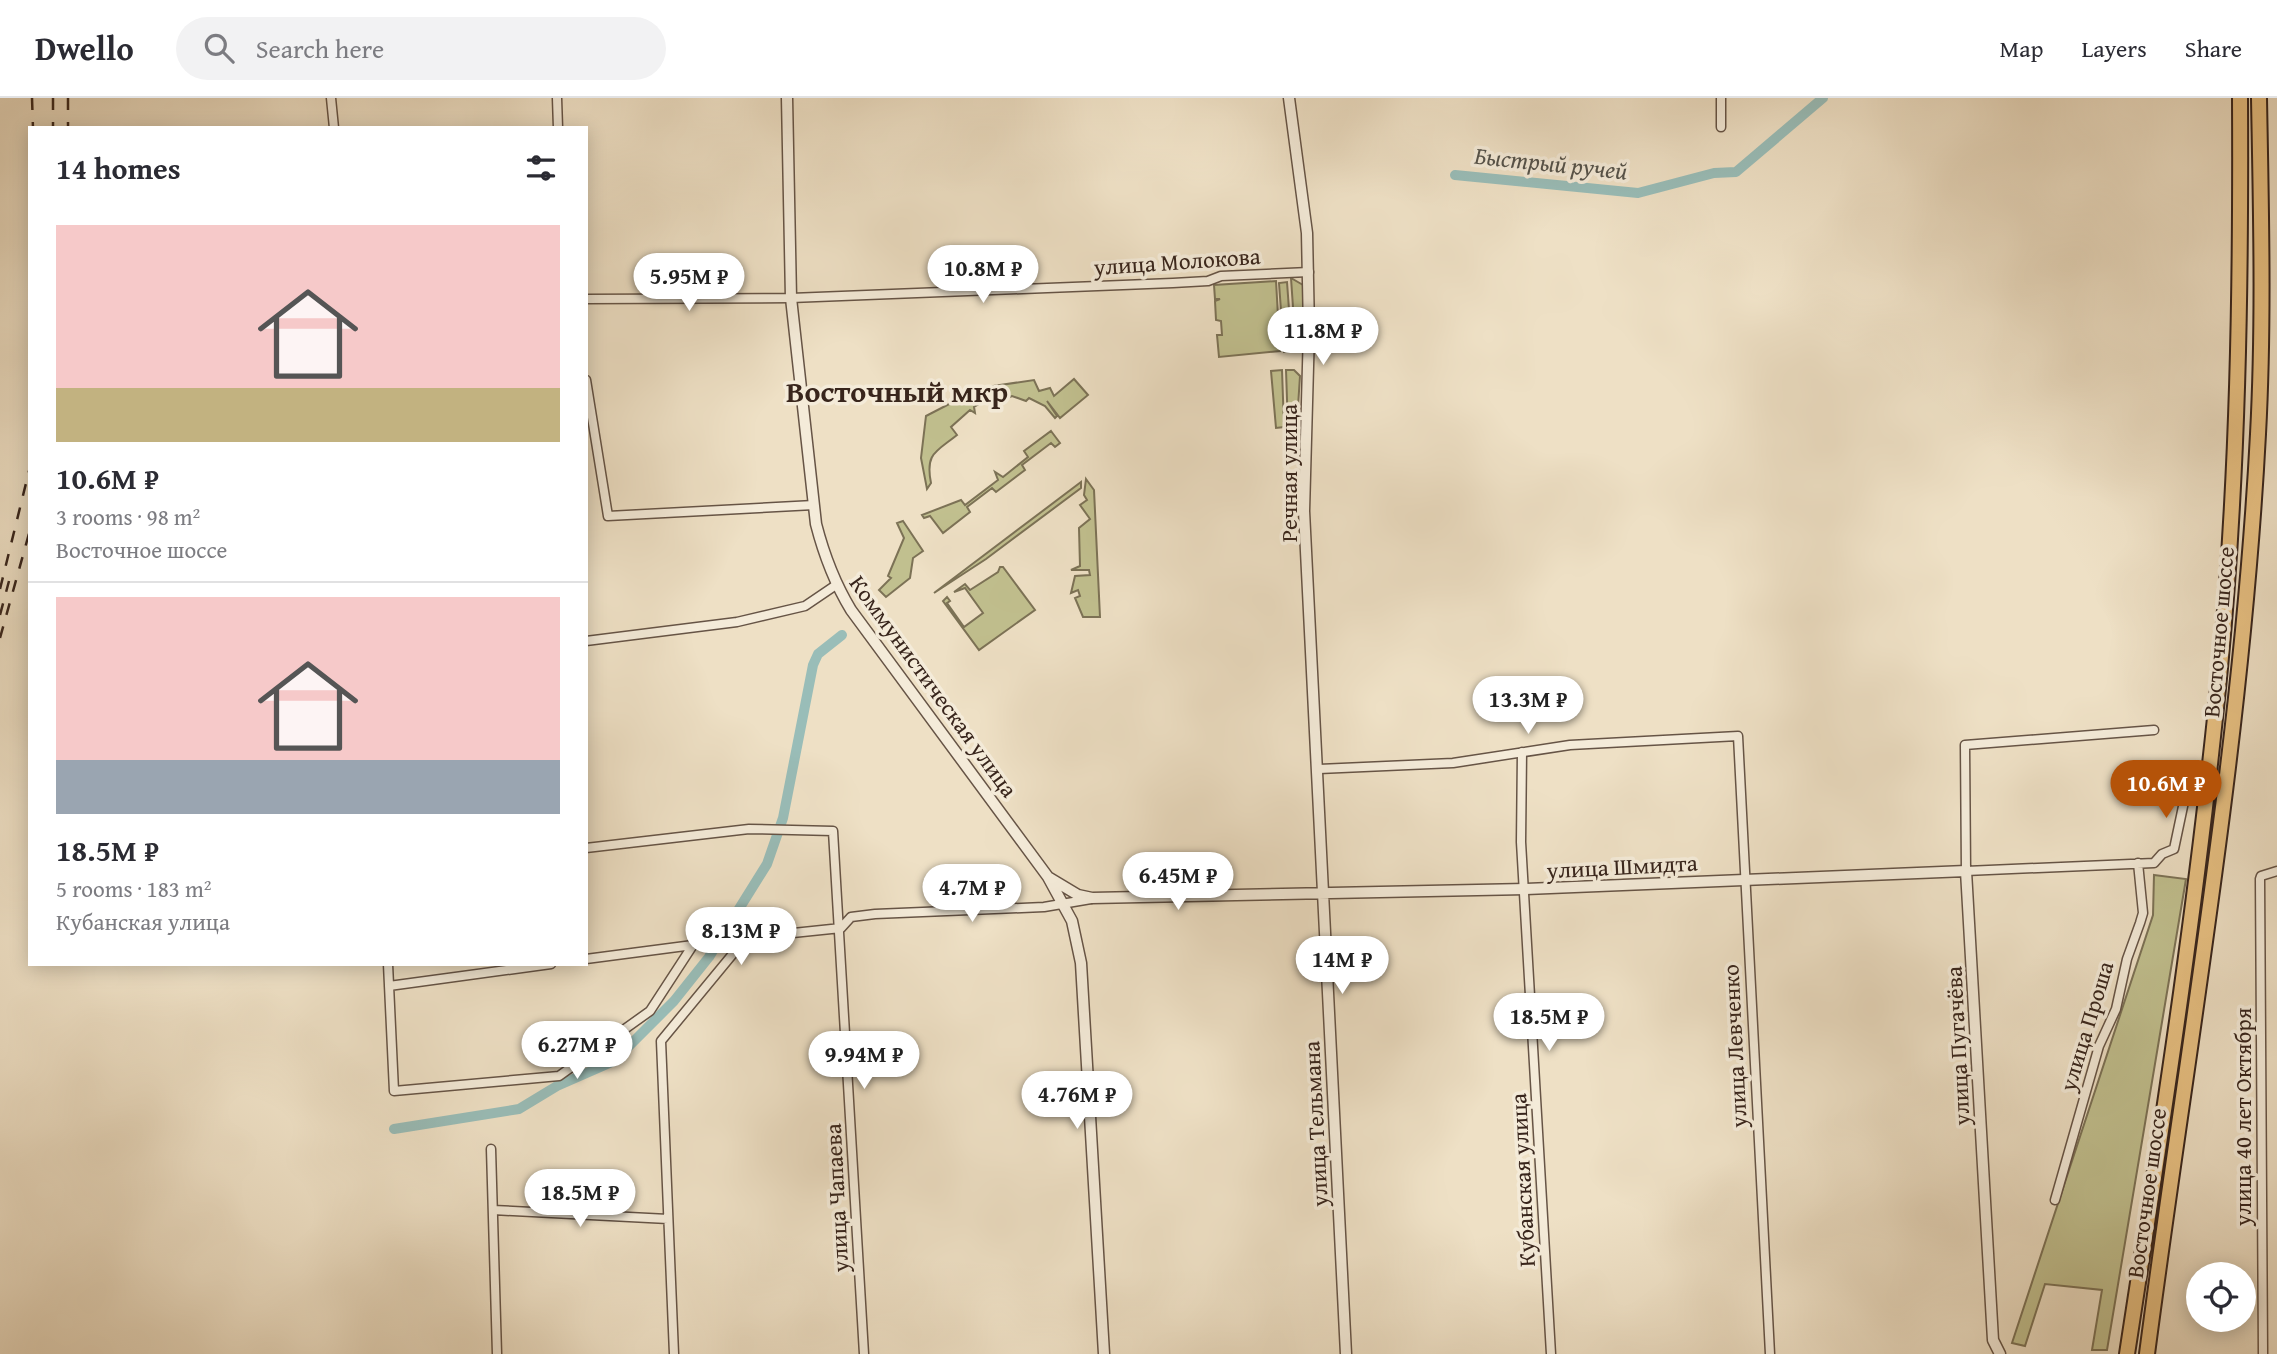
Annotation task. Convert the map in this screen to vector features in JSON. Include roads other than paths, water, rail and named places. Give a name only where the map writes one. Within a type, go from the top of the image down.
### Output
[{"type":"highway","name":"Восточное шоссе","points":[[2127,1354],[2165,1103],[2220,668],[2238,419],[2240,98]]},
{"type":"highway","name":"Восточное шоссе","points":[[2147,1354],[2221,822],[2239,669],[2258,422],[2261,327],[2259,98]]},
{"type":"street","points":[[331,98],[334,126]]},
{"type":"street","points":[[557,98],[558,126]]},
{"type":"street","name":"Коммунистическая улица","points":[[787,98],[792,298],[814,505],[821,543],[836,585],[1048,877],[1064,904],[1077,939],[1085,1004],[1104,1354]]},
{"type":"street","name":"Речная улица","points":[[1289,98],[1303,195],[1309,272],[1304,495],[1311,639]]},
{"type":"street","points":[[1721,98],[1721,127]]},
{"type":"street","name":"улица Молокова","points":[[588,299],[792,298],[1173,283],[1208,281],[1221,276],[1309,272]]},
{"type":"street","points":[[588,392],[608,516],[814,505]]},
{"type":"street","points":[[588,641],[737,622],[805,606],[836,585]]},
{"type":"street","name":"улица Тельмана","points":[[1311,639],[1346,1354]]},
{"type":"street","name":"улица Пугачёва","points":[[1996,1351],[1966,871],[1965,745],[2154,730]]},
{"type":"street","name":"улица Левченко","points":[[1522,752],[1570,745],[1738,737],[1770,1354]]},
{"type":"street","points":[[1319,769],[1454,763],[1522,752]]},
{"type":"street","name":"Кубанская улица","points":[[1522,752],[1521,842],[1526,889],[1550,1354]]},
{"type":"street","name":"улица Шмидта","points":[[668,1219],[661,1041],[746,938],[841,928],[851,918],[875,914],[1064,904],[1092,898],[1526,889],[2154,863],[2162,854],[2174,849],[2189,778]]},
{"type":"street","name":"улица Чапаева","points":[[588,848],[748,829],[833,831],[841,928],[864,1354]]},
{"type":"street","name":"улица Проша","points":[[2055,1200],[2099,1046],[2116,1009],[2127,959],[2143,913],[2138,863]]},
{"type":"street","name":"улица 40 лет Октября","points":[[2263,1354],[2260,879],[2261,876],[2277,871]]},
{"type":"street","name":"улица Шмидта","points":[[1048,877],[1078,895],[1092,898]]},
{"type":"street","points":[[388,966],[394,1091],[559,1076],[650,1011],[693,945],[588,959]]},
{"type":"street","points":[[389,986],[536,966]]},
{"type":"street","points":[[491,1149],[497,1354]]},
{"type":"street","points":[[493,1210],[668,1219],[674,1354]]},
{"type":"waterway","name":"Быстрый ручей","points":[[1455,175],[1638,193],[1714,173],[1736,172],[1823,98]]},
{"type":"waterway","name":"Быстрый ручей","points":[[394,1129],[519,1109],[557,1086],[614,1061],[674,1001],[709,957],[767,864],[783,818],[813,665],[818,654],[842,635]]},
{"type":"railway","points":[[32,98],[33,126]]},
{"type":"railway","points":[[53,98],[53,126]]},
{"type":"railway","points":[[68,98],[68,126]]},
{"type":"railway","points":[[0,589],[28,475]]},
{"type":"railway","points":[[0,638],[28,537]]},
{"type":"railway","points":[[0,615],[9,581]]},
{"type":"district","name":"Восточный мкр","points":[[897,391]]}]
